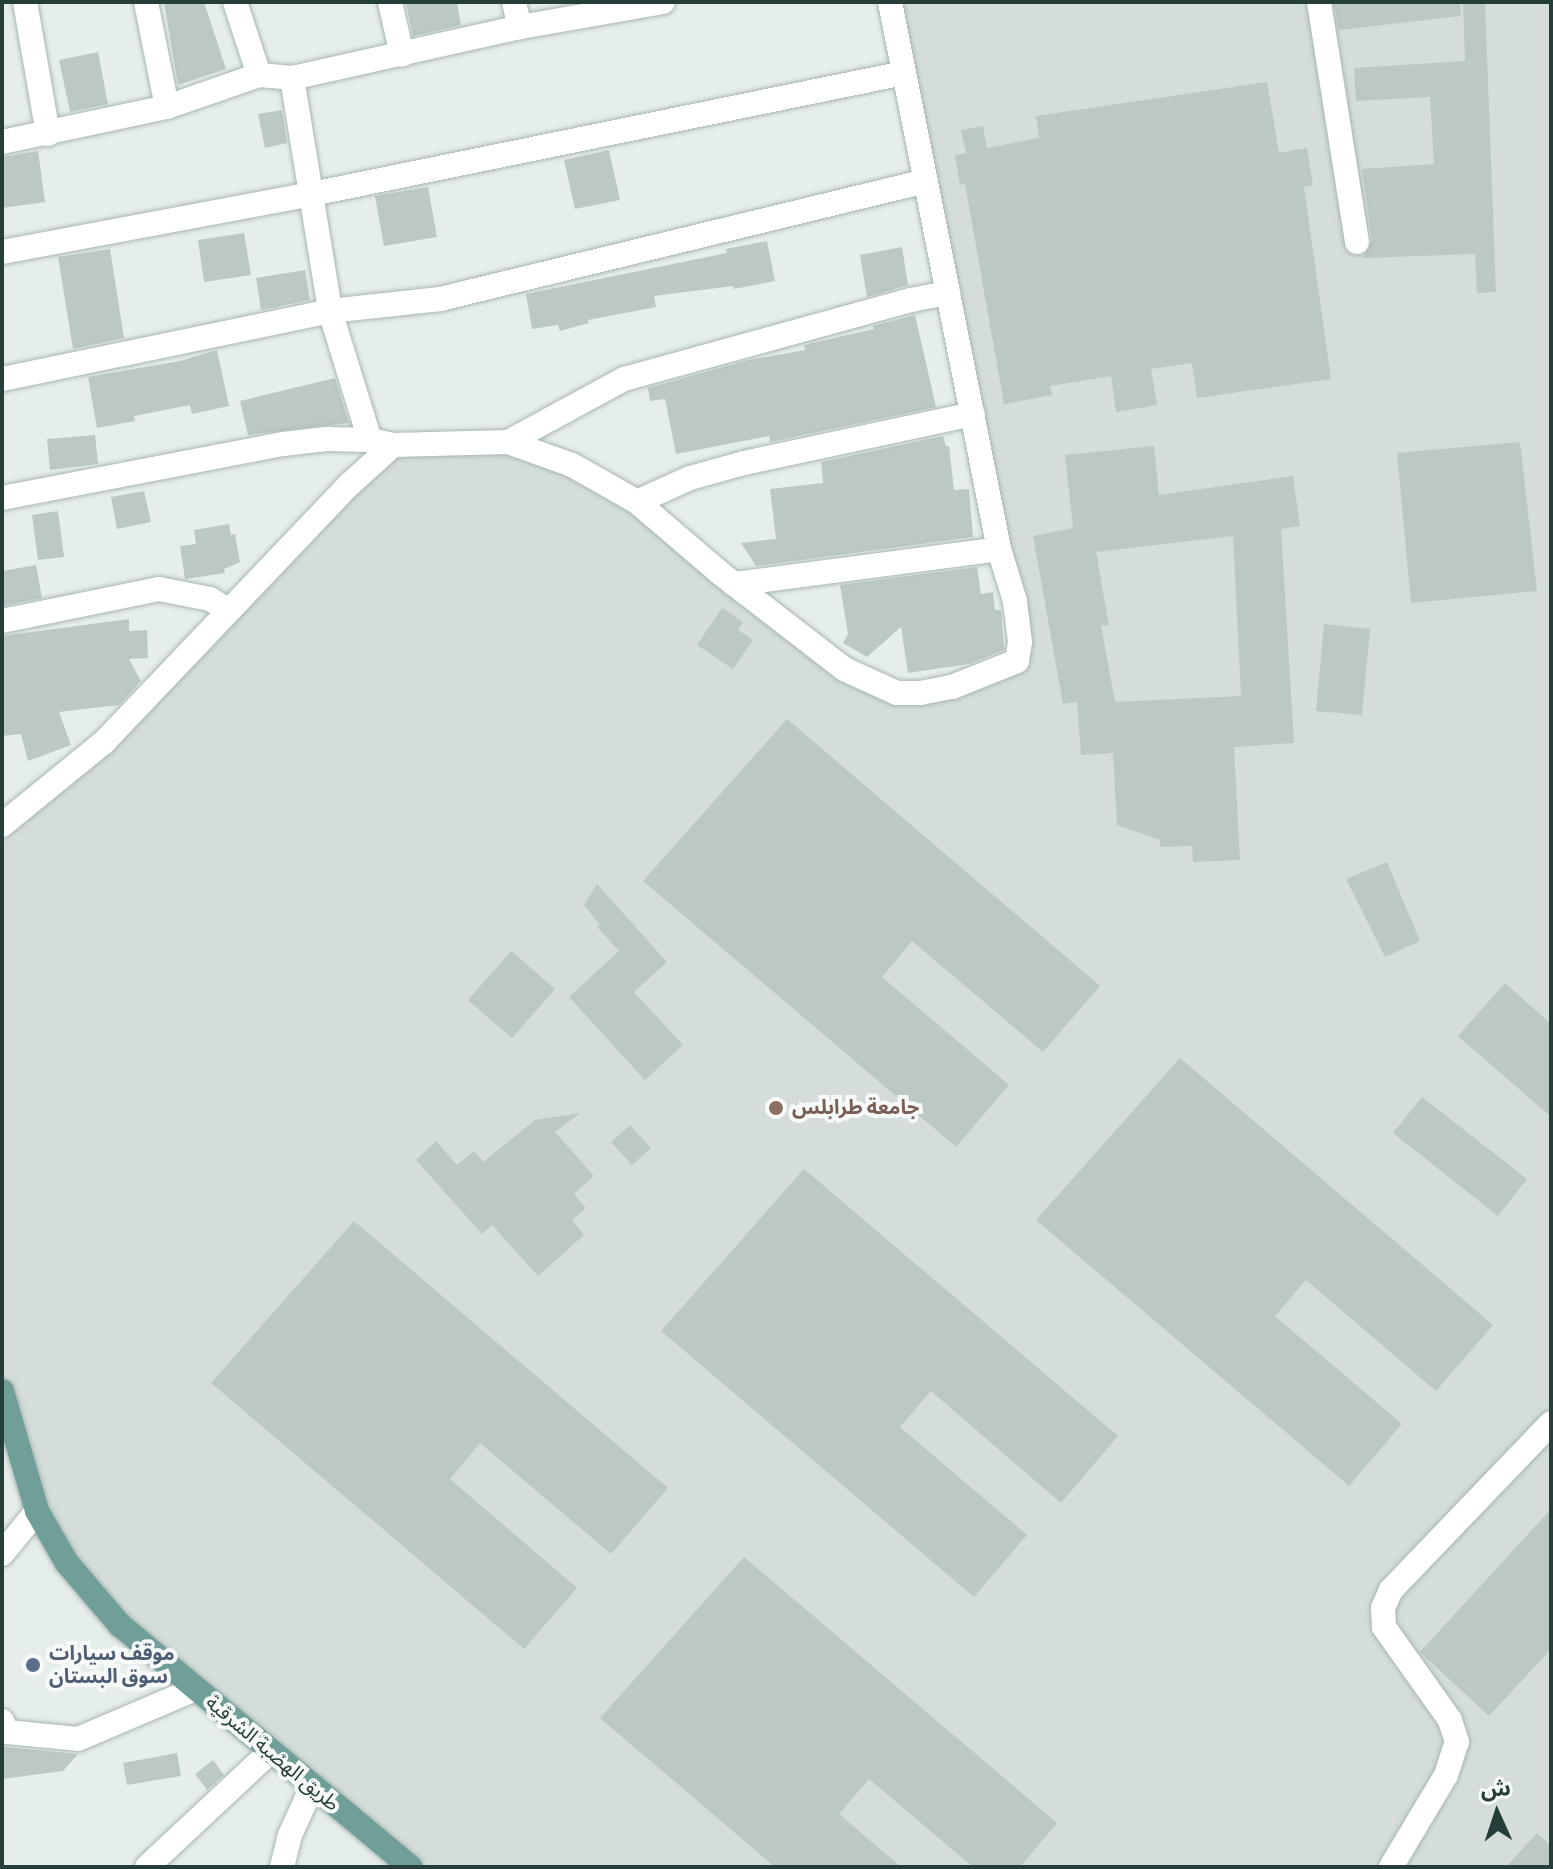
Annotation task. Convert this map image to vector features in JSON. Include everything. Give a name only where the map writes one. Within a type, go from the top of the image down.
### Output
[{"type":"main road","name":"طريق الهضبة الشرقية","points":[[2,1391],[8,1444],[37,1511],[67,1563],[120,1625],[410,1867]]},
{"type":"street","points":[[25,2],[48,134]]},
{"type":"street","points":[[146,2],[167,107]]},
{"type":"street","points":[[235,2],[259,75]]},
{"type":"street","points":[[390,2],[402,55]]},
{"type":"street","points":[[514,2],[520,27]]},
{"type":"street","points":[[2,498],[283,444],[327,439],[508,442],[572,465],[637,502],[734,584],[844,669],[897,693],[920,693],[952,687],[1017,661],[1018,621],[999,549],[890,2]]},
{"type":"street","points":[[1319,2],[1357,242]]},
{"type":"street","points":[[2,142],[167,107],[259,75],[292,78],[520,27],[653,3]]},
{"type":"street","points":[[2,252],[312,194],[904,73]]},
{"type":"street","points":[[292,78],[330,311],[382,442]]},
{"type":"street","points":[[2,379],[330,311],[440,299],[926,181]]},
{"type":"street","points":[[508,442],[624,379],[794,331],[948,293]]},
{"type":"street","points":[[637,502],[690,478],[744,463],[973,414]]},
{"type":"street","points":[[2,825],[104,742],[350,484],[382,442]]},
{"type":"street","points":[[734,584],[999,549]]},
{"type":"street","points":[[2,621],[159,589],[210,599],[229,611]]},
{"type":"street","points":[[1391,1867],[1446,1775],[1457,1742],[1450,1720],[1384,1627],[1383,1608],[1391,1590],[1551,1423]]},
{"type":"street","points":[[2,1554],[37,1511]]},
{"type":"street","points":[[2,1721],[7,1732],[78,1739],[195,1689]]},
{"type":"street","points":[[147,1867],[270,1752]]},
{"type":"street","points":[[282,1867],[290,1835],[312,1787]]},
{"type":"shaded area","name":"جامعة طرابلس","points":[[890,2],[1551,2],[1551,1867],[410,1867],[67,1563],[2,1391],[2,825],[393,445],[439,441],[572,465],[897,693],[1017,661]]},
{"type":"building","points":[[164,2],[204,2],[226,69],[178,85]]},
{"type":"building","points":[[406,2],[457,2],[461,25],[413,36]]},
{"type":"building","points":[[1334,2],[1460,2],[1461,16],[1339,30]]},
{"type":"building","points":[[1463,2],[1485,2],[1496,292],[1477,293],[1475,254],[1363,258],[1372,240],[1362,169],[1434,164],[1430,97],[1356,101],[1354,68],[1465,61]]},
{"type":"building","points":[[98,52],[108,104],[70,112],[59,60]]},
{"type":"building","points":[[1267,82],[1279,153],[1307,148],[1313,185],[1304,187],[1331,379],[1197,398],[1192,363],[1151,369],[1157,405],[1116,412],[1111,376],[1050,386],[1052,395],[1004,404],[965,184],[960,185],[955,155],[966,153],[961,130],[983,126],[987,148],[1039,138],[1036,116]]},
{"type":"building","points":[[282,110],[287,143],[265,148],[258,114]]},
{"type":"building","points":[[609,150],[620,200],[575,209],[564,160]]},
{"type":"building","points":[[38,151],[45,202],[2,208],[2,157]]},
{"type":"building","points":[[428,187],[437,237],[384,246],[375,196]]},
{"type":"building","points":[[244,233],[251,275],[204,282],[198,240]]},
{"type":"building","points":[[767,241],[775,281],[734,289],[733,286],[654,296],[656,307],[588,320],[589,323],[560,331],[558,325],[532,329],[526,294],[727,253],[726,249]]},
{"type":"building","points":[[902,247],[908,285],[867,297],[860,255]]},
{"type":"building","points":[[110,249],[124,338],[73,349],[58,257]]},
{"type":"building","points":[[305,270],[310,300],[261,310],[256,278]]},
{"type":"building","points":[[915,315],[936,407],[770,442],[769,436],[676,454],[665,399],[650,401],[648,388],[749,360],[805,350],[804,345],[874,329],[873,326]]},
{"type":"building","points":[[217,350],[229,406],[192,414],[190,405],[134,416],[135,421],[97,428],[88,377],[180,361]]},
{"type":"building","points":[[335,378],[349,423],[248,435],[240,401]]},
{"type":"building","points":[[95,435],[98,464],[50,470],[47,439]]},
{"type":"building","points":[[943,436],[946,446],[949,446],[954,490],[969,489],[973,537],[756,566],[741,543],[776,539],[770,489],[823,483],[821,462]]},
{"type":"building","points":[[1520,442],[1537,591],[1411,603],[1397,453]]},
{"type":"building","points":[[1154,446],[1159,495],[1293,476],[1300,526],[1281,529],[1294,743],[1234,747],[1240,860],[1193,862],[1192,846],[1160,847],[1160,840],[1117,825],[1113,753],[1081,755],[1077,702],[1063,704],[1033,536],[1073,528],[1065,455]],"holes":[[[1233,536],[1241,696],[1115,702],[1101,625],[1109,626],[1096,552]]]},
{"type":"building","points":[[144,491],[151,522],[117,529],[111,497]]},
{"type":"building","points":[[58,511],[64,557],[38,560],[32,515]]},
{"type":"building","points":[[229,524],[231,535],[235,534],[240,562],[224,569],[225,573],[185,579],[180,546],[196,544],[194,530]]},
{"type":"building","points":[[36,565],[42,598],[2,606],[2,571]]},
{"type":"building","points":[[977,567],[981,594],[993,592],[995,610],[1001,610],[1004,650],[969,664],[908,673],[901,627],[867,657],[843,643],[848,634],[840,585]]},
{"type":"building","points":[[722,608],[743,622],[738,630],[753,640],[733,669],[697,645]]},
{"type":"building","points":[[129,619],[129,631],[147,630],[148,658],[129,659],[141,681],[119,705],[59,712],[71,745],[28,761],[21,734],[2,736],[2,636]]},
{"type":"building","points":[[1324,624],[1370,629],[1362,715],[1316,711]]},
{"type":"building","points":[[787,719],[1100,986],[1043,1052],[912,941],[882,977],[1009,1085],[956,1147],[643,881]]},
{"type":"building","points":[[1387,862],[1420,941],[1385,957],[1346,879]]},
{"type":"building","points":[[597,884],[667,962],[634,992],[683,1045],[645,1080],[569,997],[619,951],[597,927],[600,925],[584,905]]},
{"type":"building","points":[[511,951],[555,989],[512,1038],[468,1000]]},
{"type":"building","points":[[1505,983],[1551,1024],[1551,1117],[1458,1036]]},
{"type":"building","points":[[1180,1058],[1493,1325],[1436,1391],[1306,1280],[1275,1316],[1402,1424],[1349,1486],[1036,1220]]},
{"type":"building","points":[[1422,1097],[1527,1179],[1498,1216],[1393,1133]]},
{"type":"building","points":[[580,1113],[555,1132],[594,1176],[574,1194],[586,1208],[572,1220],[584,1235],[538,1276],[492,1225],[482,1234],[416,1160],[436,1141],[457,1165],[474,1151],[483,1162],[535,1120]]},
{"type":"building","points":[[630,1125],[651,1148],[632,1165],[611,1142]]},
{"type":"building","points":[[804,1169],[1118,1436],[1061,1503],[931,1391],[900,1427],[1027,1535],[974,1597],[661,1331]]},
{"type":"building","points":[[354,1221],[668,1488],[611,1554],[480,1443],[450,1479],[577,1588],[524,1649],[211,1383]]},
{"type":"building","points":[[1551,1509],[1551,1649],[1489,1716],[1420,1652]]},
{"type":"building","points":[[744,1557],[1057,1823],[1020,1867],[973,1867],[869,1779],[839,1814],[901,1867],[775,1867],[600,1718]]},
{"type":"building","points":[[2,1747],[78,1754],[63,1771],[2,1779]]},
{"type":"building","points":[[177,1753],[181,1776],[127,1785],[123,1763]]},
{"type":"building","points":[[213,1760],[224,1775],[207,1790],[195,1774]]},
{"type":"building","points":[[1537,1833],[1551,1846],[1551,1867],[1506,1867]]},
{"type":"place","name":"جامعة طرابلس","points":[[776,1108]]},
{"type":"place","name":"موقف سيارات سوق البستان","points":[[33,1665]]}]
